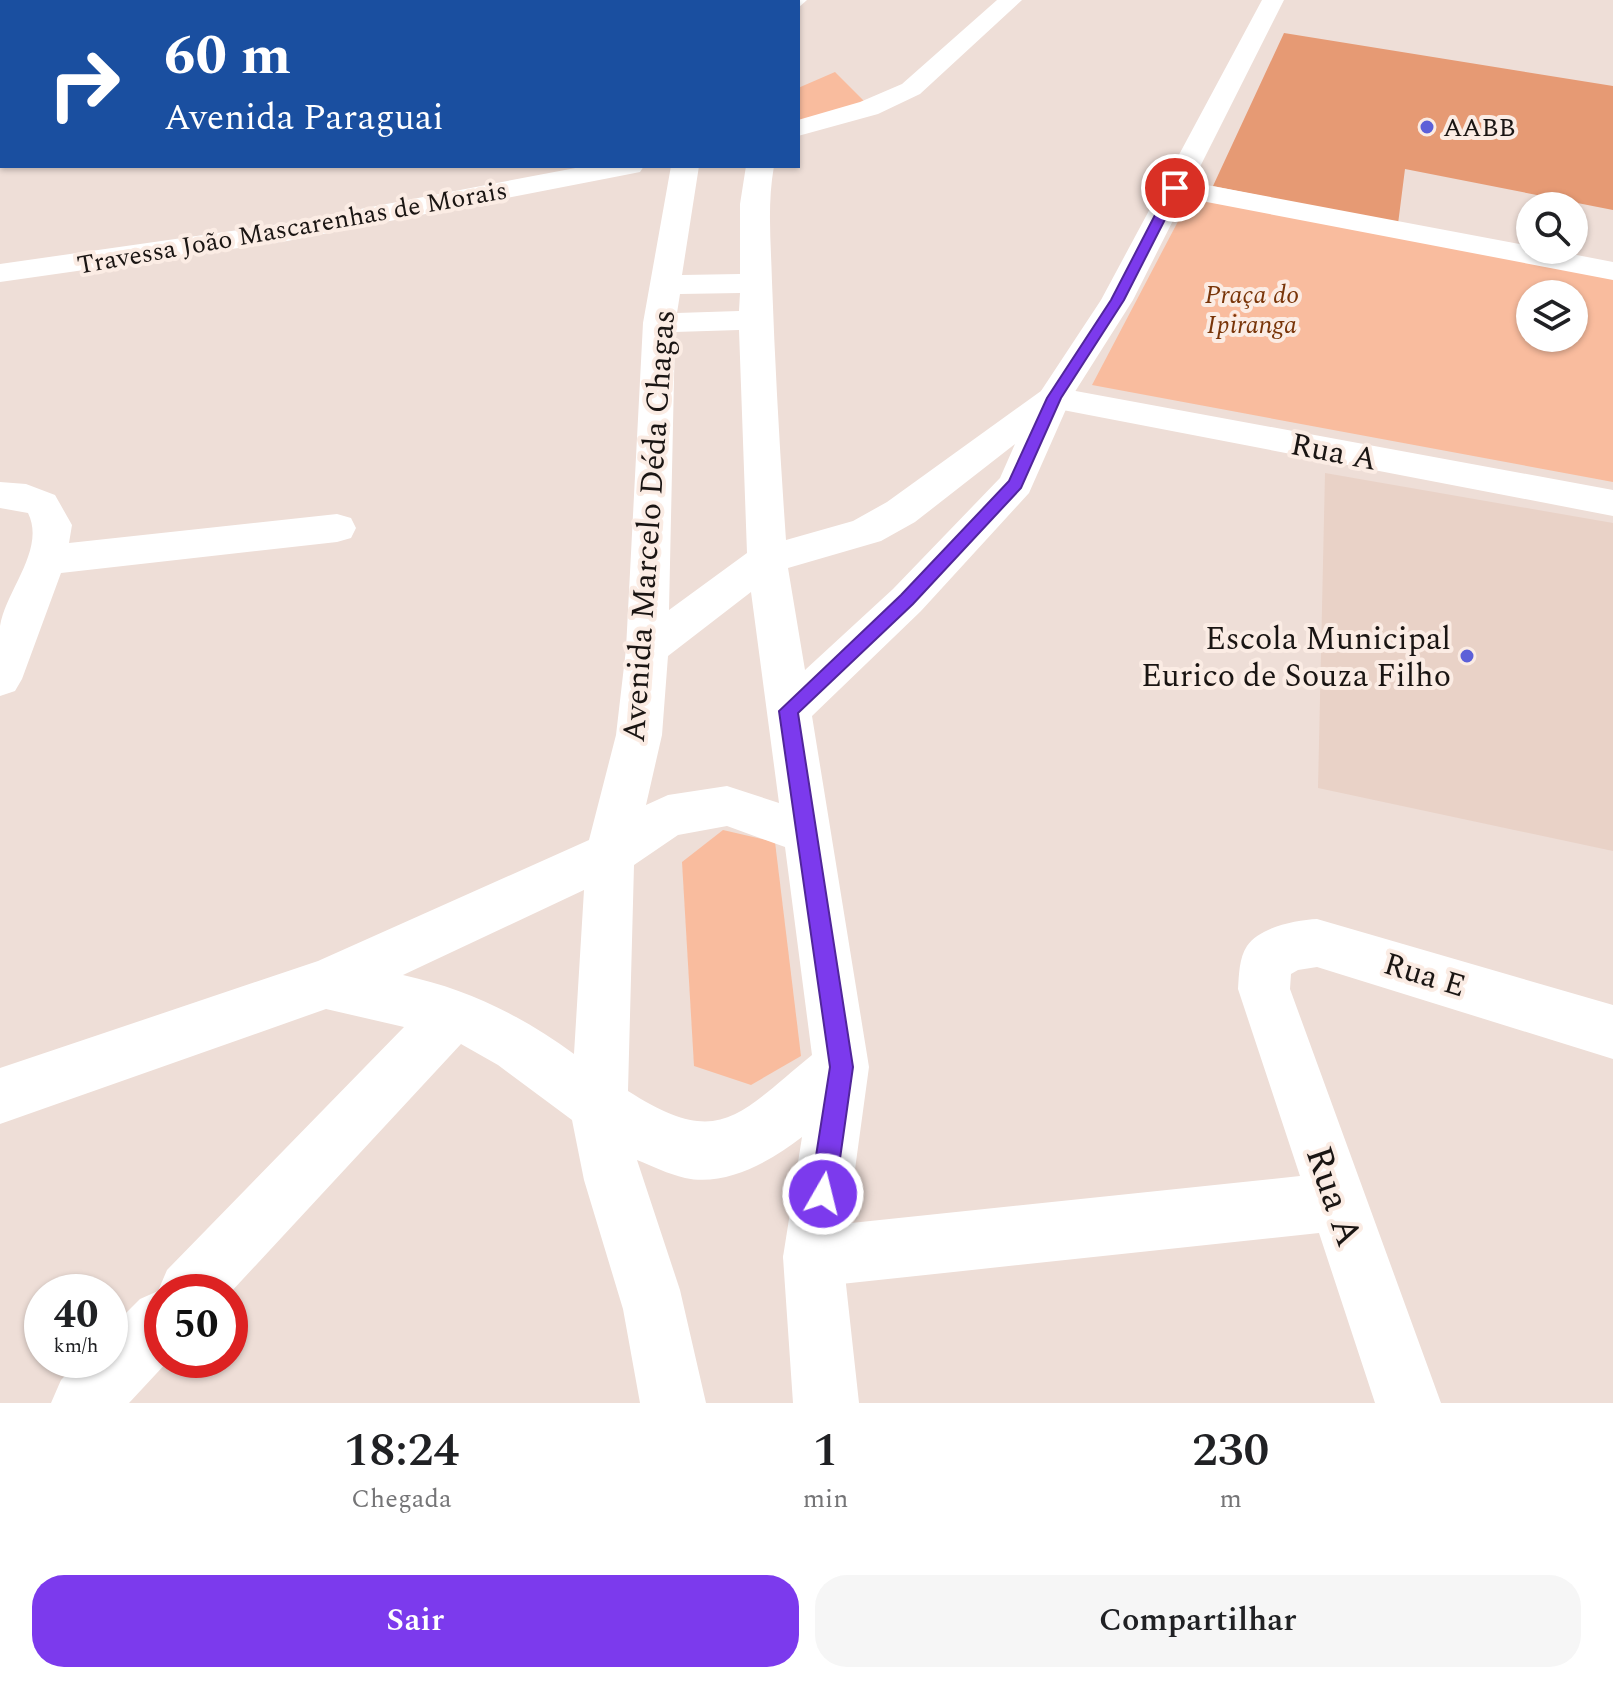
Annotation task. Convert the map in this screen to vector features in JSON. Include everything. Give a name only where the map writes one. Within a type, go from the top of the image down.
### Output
[{"type":"street","points":[[800,127],[869,108],[911,89],[1011,0]]},
{"type":"street","points":[[789,711],[907,600],[1016,484],[1054,398],[1117,300],[1273,0]]},
{"type":"street","name":"Travessa João Mascarenhas de Morais","points":[[0,273],[287,232],[620,168]]},
{"type":"street","name":"Avenida Marcelo Déda Chagas","points":[[673,1403],[650,1294],[609,1170],[600,1129],[599,1105],[610,854],[639,735],[647,649],[662,304],[685,168]]},
{"type":"street","points":[[760,168],[754,191],[756,302],[767,559],[841,1067],[813,1257],[826,1403]]},
{"type":"street","points":[[1175,188],[1613,271]]},
{"type":"street","points":[[662,304],[756,302]]},
{"type":"street","points":[[647,649],[767,559],[822,547],[867,531],[926,496],[1054,398]]},
{"type":"street","name":"Rua A","points":[[1054,398],[1613,503]]},
{"type":"street","points":[[0,495],[26,497],[42,504],[51,516],[53,536],[0,679]]},
{"type":"street","points":[[46,560],[337,528]]},
{"type":"street","points":[[0,1096],[326,984],[610,854],[668,816],[727,806],[809,835]]},
{"type":"street","name":"Rua E","points":[[1264,989],[1266,963],[1277,951],[1297,944],[1317,943],[1613,1032]]},
{"type":"street","points":[[326,984],[453,1014],[497,1033],[599,1105],[673,1148],[707,1152],[744,1144],[841,1067]]},
{"type":"street","name":"Rua A","points":[[1264,989],[1408,1403]]},
{"type":"street","points":[[206,1274],[453,1014]]},
{"type":"street","points":[[813,1257],[1336,1202]]},
{"type":"street","points":[[84,1403],[144,1340]]},
{"type":"shaded area","name":"AABB","points":[[1284,33],[1613,86],[1613,210],[1588,205],[1588,192],[1522,192],[1405,169],[1398,224],[1213,186]]},
{"type":"shaded area","name":"Escola Municipal Eurico de Souza Filho","points":[[1325,473],[1613,523],[1613,851],[1318,788]]},
{"type":"green space","points":[[835,72],[868,105],[800,123],[800,87]]},
{"type":"green space","name":"Praça do Ipiranga","points":[[1194,191],[1516,256],[1516,264],[1554,264],[1613,276],[1613,482],[1092,385]]},
{"type":"green space","points":[[723,830],[775,842],[801,1056],[751,1085],[694,1066],[682,862]]},
{"type":"place","name":"AABB","points":[[1427,127]]},
{"type":"place","name":"Escola Municipal Eurico de Souza Filho","points":[[1467,656]]},
{"type":"route","points":[[823,1194],[841,1067],[789,711],[907,600],[1016,484],[1054,398],[1117,300],[1175,188]]}]
